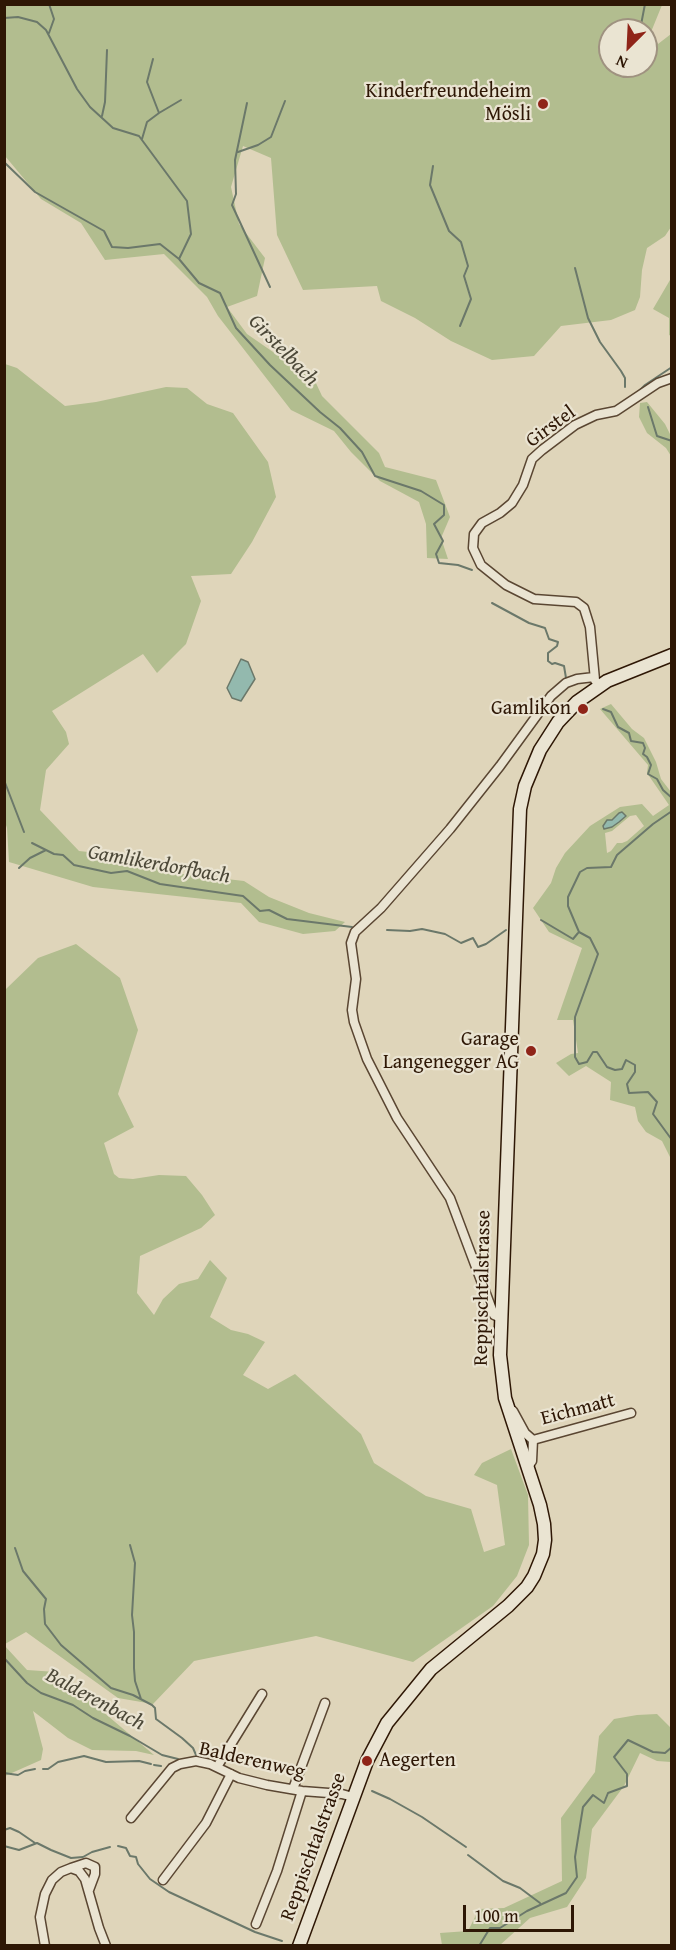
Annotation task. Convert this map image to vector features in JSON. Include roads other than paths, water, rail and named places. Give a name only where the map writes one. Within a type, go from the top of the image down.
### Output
[{"type":"main road","name":"Reppischtalstrasse","points":[[299,1946],[371,1751],[387,1723],[431,1669],[518,1597],[534,1576],[543,1554],[545,1540],[540,1505],[508,1407],[501,1371],[520,809],[532,767],[548,736],[595,682],[672,655]]},
{"type":"street","name":"Girstel","points":[[595,682],[590,627],[584,608],[576,602],[534,599],[506,585],[481,565],[473,548],[474,534],[482,523],[512,503],[523,485],[532,459],[575,424],[616,411],[658,383],[672,378]]},
{"type":"street","points":[[501,1318],[494,1315],[450,1198],[397,1118],[367,1059],[352,1010],[356,979],[351,943],[355,933],[381,908],[450,829],[500,766],[550,696],[566,683],[577,679],[595,682]]},
{"type":"street","name":"Eichmatt","points":[[508,1407],[515,1412],[525,1433],[533,1440]]},
{"type":"street","name":"Eichmatt","points":[[533,1440],[631,1413]]},
{"type":"street","name":"Eichmatt","points":[[528,1467],[532,1461],[533,1440]]},
{"type":"street","points":[[218,1767],[262,1694]]},
{"type":"street","points":[[256,1924],[277,1871],[298,1790],[325,1703]]},
{"type":"street","name":"Balderenweg","points":[[131,1818],[172,1768],[196,1761],[259,1783],[353,1797]]},
{"type":"street","points":[[164,1880],[207,1823],[231,1774]]},
{"type":"street","points":[[45,1946],[40,1917],[45,1894],[52,1880],[61,1872],[86,1863],[94,1867],[95,1874],[89,1890]]},
{"type":"street","points":[[72,1868],[79,1871],[85,1879],[106,1946]]},
{"type":"water","points":[[241,659],[248,662],[255,679],[241,701],[232,698],[227,688]]},
{"type":"water","points":[[622,812],[626,816],[612,827],[604,829],[603,826],[607,820],[612,820]]},
{"type":"waterway","points":[[49,4],[54,19],[49,33]]},
{"type":"waterway","points":[[642,18],[645,4]]},
{"type":"waterway","name":"Girstelbach","points":[[4,18],[18,17],[37,22],[46,30],[77,89],[90,107],[113,128],[139,136],[187,201],[191,234],[179,259],[199,283],[220,293],[236,328],[270,365],[340,428],[362,452],[375,476],[421,491],[444,505],[444,515],[434,524],[443,541],[436,554],[439,563],[458,565],[472,570]]},
{"type":"waterway","points":[[102,116],[105,102],[107,50]]},
{"type":"waterway","points":[[142,139],[147,122],[159,113],[147,82],[153,59]]},
{"type":"waterway","points":[[159,113],[181,100]]},
{"type":"waterway","points":[[238,152],[258,145],[271,137],[285,101]]},
{"type":"waterway","points":[[247,103],[235,160],[236,194],[232,205],[270,287]]},
{"type":"waterway","points":[[4,162],[35,192],[104,231],[112,247],[128,248],[160,244],[179,259]]},
{"type":"waterway","points":[[433,166],[430,185],[449,231],[461,242],[468,266],[464,276],[471,299],[460,326]]},
{"type":"waterway","points":[[575,268],[588,318],[600,342],[625,378],[625,387]]},
{"type":"waterway","points":[[638,392],[672,367]]},
{"type":"waterway","points":[[648,407],[657,436],[672,441]]},
{"type":"waterway","name":"Girstelbach","points":[[492,603],[529,623],[545,628],[549,639],[558,642],[557,646],[548,653],[548,661],[564,666],[566,678]]},
{"type":"waterway","name":"Girstelbach","points":[[603,709],[611,712],[618,727],[629,733],[631,741],[643,743],[645,748],[643,754],[651,765],[648,774],[657,779],[663,790],[672,798]]},
{"type":"waterway","name":"Gamlikerdorfbach","points":[[4,780],[24,832]]},
{"type":"waterway","points":[[672,811],[617,855],[611,867],[587,868],[580,872],[568,897],[568,906],[579,932],[590,938],[598,954],[575,1017],[575,1057],[579,1064],[587,1062],[593,1052],[597,1052],[607,1067],[615,1070],[622,1069],[626,1060],[635,1065],[635,1072],[627,1084],[629,1093],[648,1092],[657,1102],[653,1114],[672,1140]]},
{"type":"waterway","name":"Gamlikerdorfbach","points":[[32,843],[54,854],[63,855],[74,865],[111,873],[127,871],[160,884],[243,896],[260,911],[269,910],[287,919],[352,927]]},
{"type":"waterway","points":[[19,868],[30,858],[46,850]]},
{"type":"waterway","name":"Gamlikerdorfbach","points":[[541,920],[573,939],[578,933]]},
{"type":"waterway","name":"Gamlikerdorfbach","points":[[387,930],[422,929],[445,934],[461,943],[473,938],[478,947],[506,930]]},
{"type":"waterway","points":[[130,1545],[135,1563],[132,1615],[134,1668],[135,1681],[141,1699]]},
{"type":"waterway","points":[[15,1548],[23,1571],[46,1599],[45,1624],[61,1645],[111,1688],[133,1695],[152,1705],[155,1708],[156,1719],[182,1738],[193,1748],[196,1755]]},
{"type":"waterway","name":"Balderenbach","points":[[4,1658],[27,1683],[41,1693],[73,1705],[162,1755],[178,1759]]},
{"type":"waterway","points":[[479,1946],[490,1928],[500,1928],[527,1911],[566,1893],[577,1877],[575,1857],[583,1807],[593,1795],[604,1803],[608,1793],[627,1786],[627,1774],[614,1757],[628,1740],[653,1752],[665,1753],[672,1747]]},
{"type":"waterway","points":[[43,1769],[48,1769],[58,1762],[84,1756],[106,1762],[139,1761],[151,1764]]},
{"type":"waterway","points":[[154,1765],[161,1766]]},
{"type":"waterway","points":[[4,1773],[18,1775],[35,1769]]},
{"type":"waterway","points":[[372,1791],[422,1817],[466,1847]]},
{"type":"waterway","points":[[4,1830],[10,1828],[35,1843]]},
{"type":"waterway","points":[[4,1846],[19,1850],[37,1843],[71,1858],[83,1857],[110,1847]]},
{"type":"waterway","points":[[118,1846],[126,1848],[130,1856],[136,1857],[138,1864],[150,1879],[169,1892],[255,1932],[282,1941]]},
{"type":"waterway","points":[[468,1855],[503,1881],[520,1888],[540,1903]]},
{"type":"place","name":"Kinderfreundeheim Mösli","points":[[543,104]]},
{"type":"place","name":"Gamlikon","points":[[583,709]]},
{"type":"place","name":"Garage Langenegger AG","points":[[531,1051]]},
{"type":"place","name":"Aegerten","points":[[367,1761]]}]
